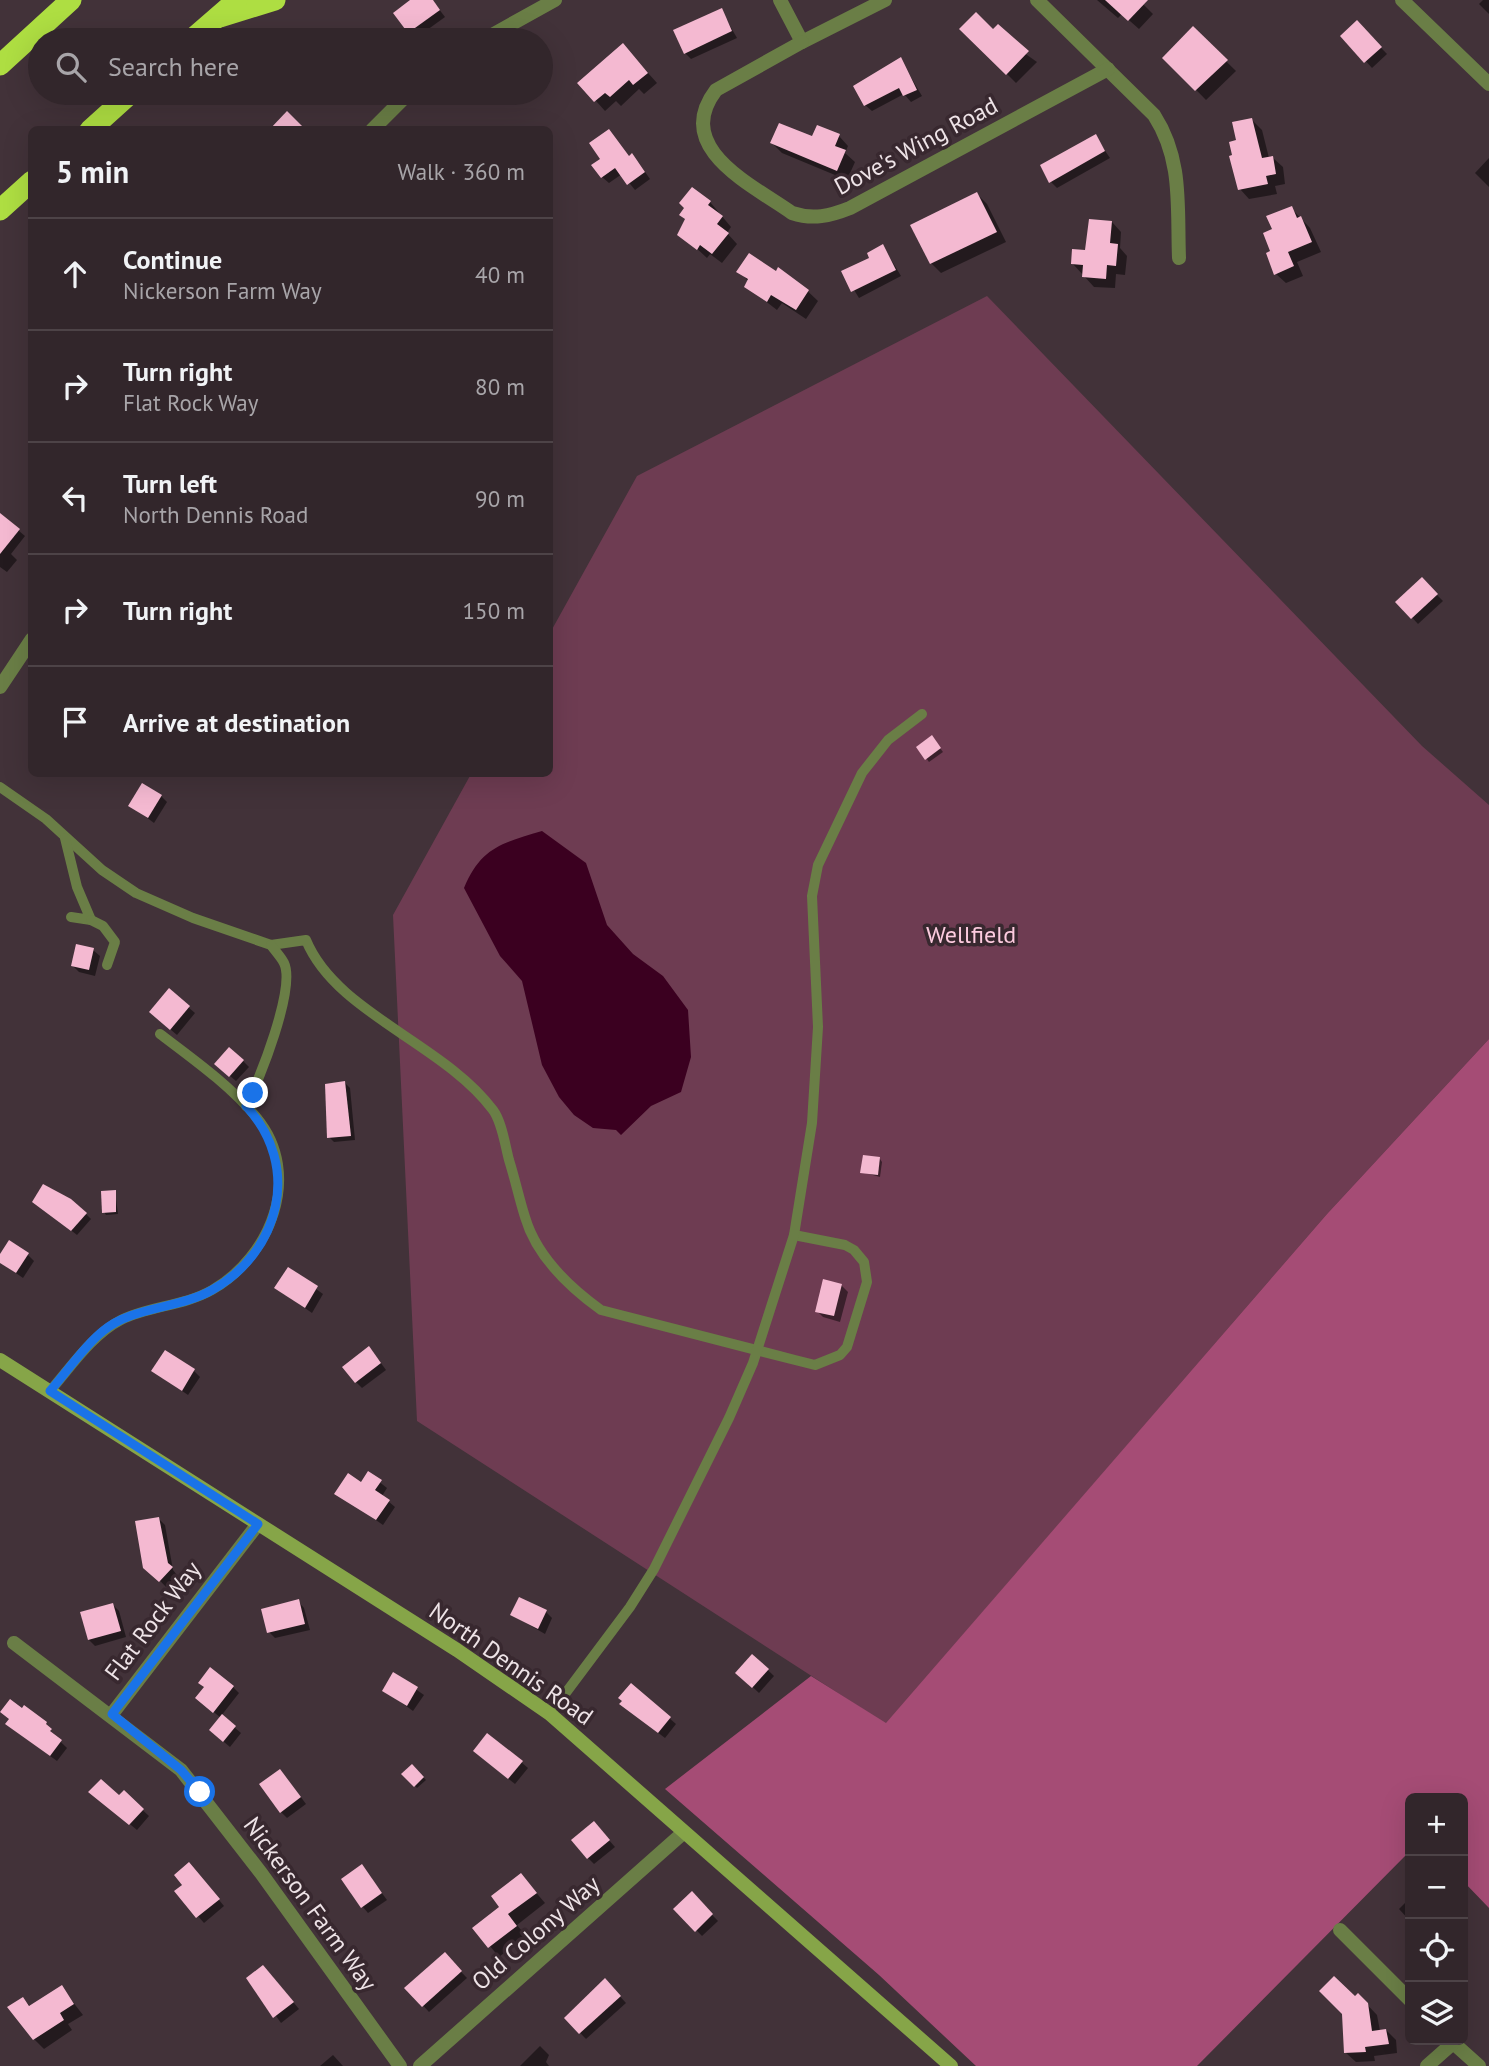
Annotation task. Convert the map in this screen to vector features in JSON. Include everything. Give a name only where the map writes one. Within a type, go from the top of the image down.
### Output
[{"type":"highway","points":[[40,28],[71,0]]},
{"type":"highway","points":[[206,28],[237,0]]},
{"type":"highway","points":[[218,18],[275,0]]},
{"type":"highway","points":[[0,65],[28,39]]},
{"type":"highway","points":[[94,126],[118,105]]},
{"type":"highway","points":[[0,210],[28,185]]},
{"type":"main road","name":"North Dennis Road","points":[[0,1360],[468,1657],[550,1714],[951,2066]]},
{"type":"street","points":[[505,28],[555,0]]},
{"type":"street","points":[[780,0],[802,42],[885,0]]},
{"type":"street","points":[[1037,0],[1154,114],[1168,136],[1176,163],[1179,258]]},
{"type":"street","points":[[1402,0],[1489,84]]},
{"type":"street","name":"Dove's Wing Road","points":[[802,42],[716,90],[708,100],[701,127],[710,149],[727,167],[792,213],[804,217],[835,214],[850,208],[1108,69]]},
{"type":"street","points":[[376,126],[397,105]]},
{"type":"street","points":[[0,687],[28,645]]},
{"type":"street","name":"Flat Rock Way","points":[[112,1714],[258,1524]]},
{"type":"street","name":"Nickerson Farm Way","points":[[14,1643],[112,1714],[181,1770],[200,1792],[400,2066]]},
{"type":"street","name":"Old Colony Way","points":[[420,2066],[683,1833]]},
{"type":"street","points":[[1340,1930],[1405,1995]]},
{"type":"street","points":[[1427,2066],[1448,2045]]},
{"type":"street","points":[[1456,2045],[1479,2066]]},
{"type":"lane","points":[[550,1714],[630,1607],[654,1569],[729,1418],[756,1351],[794,1235],[814,1097],[818,1027],[812,896],[818,865],[862,773],[888,740],[922,714]]},
{"type":"lane","points":[[0,787],[46,819],[102,870],[136,892],[193,918],[271,945],[306,940],[311,952],[338,988],[442,1058],[495,1112],[525,1219],[544,1255],[585,1298],[601,1310],[815,1365],[840,1355],[848,1347],[867,1282],[864,1262],[845,1245],[794,1235]]},
{"type":"lane","points":[[65,838],[77,887],[91,920]]},
{"type":"lane","points":[[71,917],[91,920],[103,926],[115,942],[107,965]]},
{"type":"lane","points":[[246,1106],[269,1052],[287,980],[285,964],[271,945]]},
{"type":"lane","points":[[50,1391],[103,1331],[123,1319],[211,1291],[243,1269],[268,1235],[279,1197],[275,1158],[259,1120],[160,1034]]},
{"type":"green space","name":"Wellfield","points":[[987,296],[1422,746],[1489,805],[1489,1039],[1327,1214],[886,1724],[417,1421],[393,915],[469,777],[553,777],[553,628],[637,476]]},
{"type":"shaded area","points":[[542,831],[586,863],[607,925],[633,954],[663,976],[688,1010],[691,1057],[681,1092],[651,1106],[621,1135],[616,1130],[593,1128],[574,1115],[559,1097],[542,1065],[522,981],[500,956],[464,888],[478,863],[494,849],[504,843]]},
{"type":"shaded area","points":[[1489,1039],[1489,1908],[1468,1886],[1468,1793],[1405,1793],[1405,1856],[1197,2066],[976,2066],[879,1975],[665,1789],[811,1676],[886,1723],[1327,1214]]},
{"type":"building","points":[[410,0],[433,0],[440,10],[415,28],[404,28],[393,13]]},
{"type":"building","points":[[1105,0],[1148,0],[1128,21]]},
{"type":"building","points":[[722,8],[732,31],[684,54],[673,30]]},
{"type":"building","points":[[976,12],[993,29],[998,24],[1029,51],[1006,75],[959,29]]},
{"type":"building","points":[[1357,20],[1382,47],[1364,63],[1340,36]]},
{"type":"building","points":[[1193,26],[1228,60],[1195,91],[1162,58]]},
{"type":"building","points":[[623,43],[648,73],[633,85],[629,80],[610,97],[605,93],[594,102],[577,83]]},
{"type":"building","points":[[901,57],[917,90],[903,96],[899,88],[864,106],[853,86]]},
{"type":"building","points":[[287,111],[302,126],[273,126]]},
{"type":"building","points":[[1252,118],[1262,158],[1273,156],[1276,174],[1266,176],[1268,184],[1238,190],[1229,156],[1232,155],[1229,142],[1236,140],[1232,122]]},
{"type":"building","points":[[779,123],[812,136],[817,125],[840,134],[835,146],[846,150],[837,171],[770,143]]},
{"type":"building","points":[[609,129],[629,156],[632,153],[645,172],[627,185],[615,168],[601,178],[591,165],[600,159],[589,143]]},
{"type":"building","points":[[1096,134],[1105,151],[1049,183],[1040,165]]},
{"type":"building","points":[[692,187],[711,201],[708,205],[723,216],[717,224],[729,233],[712,254],[700,245],[697,250],[677,235],[685,219],[679,215],[684,208],[679,203]]},
{"type":"building","points":[[977,192],[997,232],[930,264],[910,225]]},
{"type":"building","points":[[1292,206],[1297,218],[1301,216],[1312,242],[1288,252],[1294,266],[1274,275],[1266,253],[1270,251],[1263,233],[1272,229],[1266,216]]},
{"type":"building","points":[[1089,219],[1112,221],[1110,243],[1118,244],[1116,266],[1107,265],[1106,279],[1082,277],[1083,265],[1071,264],[1072,249],[1085,250]]},
{"type":"building","points":[[883,244],[896,270],[851,292],[841,271],[869,258],[867,253]]},
{"type":"building","points":[[749,253],[776,271],[778,267],[809,290],[796,310],[771,295],[767,302],[744,287],[748,279],[736,272]]},
{"type":"building","points":[[0,513],[20,529],[0,554]]},
{"type":"building","points":[[1422,577],[1438,594],[1411,619],[1395,602]]},
{"type":"building","points":[[932,735],[941,748],[925,760],[916,747]]},
{"type":"building","points":[[142,783],[162,795],[148,818],[128,806]]},
{"type":"building","points":[[76,944],[94,948],[89,970],[71,966]]},
{"type":"building","points":[[169,988],[190,1006],[170,1030],[149,1012]]},
{"type":"building","points":[[229,1047],[244,1060],[229,1077],[214,1064]]},
{"type":"building","points":[[345,1081],[351,1136],[327,1138],[325,1084]]},
{"type":"building","points":[[863,1155],[880,1157],[878,1175],[860,1173]]},
{"type":"building","points":[[43,1184],[71,1199],[87,1213],[71,1231],[32,1202]]},
{"type":"building","points":[[116,1190],[116,1212],[102,1213],[101,1191]]},
{"type":"building","points":[[9,1240],[29,1253],[16,1273],[0,1263],[0,1254]]},
{"type":"building","points":[[288,1267],[318,1286],[305,1308],[274,1288]]},
{"type":"building","points":[[823,1279],[842,1284],[834,1316],[815,1312]]},
{"type":"building","points":[[369,1346],[381,1363],[355,1383],[342,1367]]},
{"type":"building","points":[[165,1350],[195,1369],[182,1391],[151,1371]]},
{"type":"building","points":[[368,1471],[382,1480],[375,1490],[390,1500],[376,1520],[334,1494],[348,1473],[361,1482]]},
{"type":"building","points":[[159,1517],[168,1563],[173,1567],[159,1582],[143,1568],[135,1521]]},
{"type":"building","points":[[519,1597],[547,1610],[538,1629],[510,1615]]},
{"type":"building","points":[[299,1599],[305,1624],[267,1633],[261,1609]]},
{"type":"building","points":[[113,1603],[121,1631],[88,1640],[80,1612]]},
{"type":"building","points":[[752,1654],[769,1669],[752,1688],[735,1673]]},
{"type":"building","points":[[210,1667],[234,1686],[213,1713],[195,1698],[204,1687],[198,1683]]},
{"type":"building","points":[[393,1672],[418,1687],[407,1706],[382,1691]]},
{"type":"building","points":[[631,1683],[671,1717],[658,1733],[619,1704],[622,1701],[618,1698]]},
{"type":"building","points":[[10,1699],[22,1708],[24,1705],[47,1722],[52,1729],[50,1731],[62,1740],[50,1756],[5,1724],[9,1719],[0,1712]]},
{"type":"building","points":[[222,1714],[236,1726],[223,1742],[209,1730]]},
{"type":"building","points":[[487,1733],[523,1761],[508,1779],[473,1751]]},
{"type":"building","points":[[412,1764],[424,1777],[414,1787],[401,1774]]},
{"type":"building","points":[[280,1769],[301,1797],[280,1813],[259,1784]]},
{"type":"building","points":[[101,1779],[119,1795],[124,1790],[144,1809],[129,1825],[88,1792]]},
{"type":"building","points":[[594,1821],[610,1840],[587,1859],[571,1840]]},
{"type":"building","points":[[189,1862],[220,1899],[196,1918],[174,1891],[182,1885],[174,1875]]},
{"type":"building","points":[[362,1864],[382,1893],[361,1908],[341,1879]]},
{"type":"building","points":[[521,1873],[537,1893],[508,1914],[517,1926],[488,1948],[472,1928],[499,1907],[491,1896]]},
{"type":"building","points":[[692,1891],[713,1914],[695,1932],[673,1909]]},
{"type":"building","points":[[445,1952],[462,1971],[422,2007],[404,1988]]},
{"type":"building","points":[[263,1965],[294,2002],[273,2018],[246,1978]]},
{"type":"building","points":[[1334,1976],[1355,1996],[1358,1993],[1368,2003],[1372,2031],[1386,2029],[1389,2044],[1365,2047],[1366,2052],[1344,2053],[1342,2014],[1319,1991]]},
{"type":"building","points":[[605,1978],[621,1996],[579,2034],[564,2018]]},
{"type":"building","points":[[62,1985],[74,2004],[60,2013],[64,2020],[33,2040],[7,2007],[23,1997],[29,2006]]},
{"type":"route","points":[[200,1792],[181,1770],[112,1714],[258,1524],[50,1391],[103,1331],[123,1319],[211,1291],[243,1269],[268,1235],[279,1197],[275,1158],[259,1120],[246,1106],[253,1093]]}]
